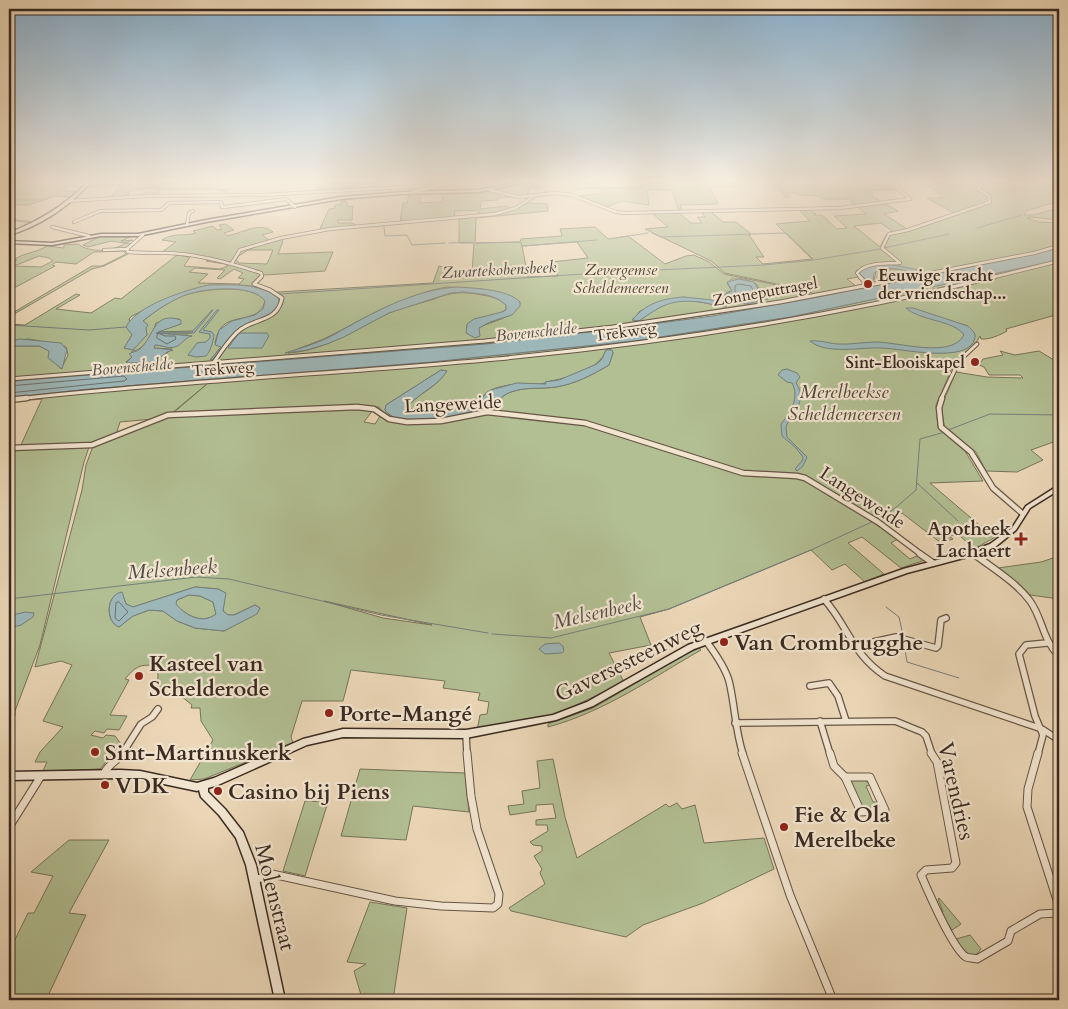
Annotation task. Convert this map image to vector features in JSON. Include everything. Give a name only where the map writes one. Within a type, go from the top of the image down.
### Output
[{"type":"street","points":[[65,230],[89,236]]},
{"type":"street","points":[[9,243],[47,245],[89,236],[107,234],[143,235],[165,230]]},
{"type":"street","points":[[232,263],[242,249],[281,238],[323,230]]},
{"type":"street","points":[[864,284],[865,282],[857,273],[861,268],[877,264],[900,263],[882,248],[891,233],[908,230]]},
{"type":"street","points":[[104,250],[127,248],[143,235]]},
{"type":"street","name":"Zonneputtragel","points":[[472,342],[613,327],[735,310],[1059,246]]},
{"type":"street","points":[[127,248],[128,252],[134,253],[167,253],[232,263],[261,274],[262,276],[254,284],[276,293],[282,300],[277,312],[270,318],[241,329],[214,362]]},
{"type":"street","name":"Trekweg","points":[[9,400],[72,393],[465,362],[616,346],[815,314],[1059,261]]},
{"type":"street","name":"Trekweg","points":[[9,379],[472,342]]},
{"type":"street","points":[[978,344],[959,361],[941,400],[939,408],[945,432],[971,452],[993,488],[1024,514]]},
{"type":"street","name":"Langeweide","points":[[9,448],[92,445],[168,415],[357,408],[377,410],[384,416],[394,420],[424,422],[490,413],[585,423],[743,472],[761,475],[797,476],[819,485],[871,518],[933,563]]},
{"type":"street","name":"Gaversesteenweg","points":[[9,776],[140,775],[184,786],[203,786],[306,742],[343,733],[466,734],[553,718],[598,699],[673,656],[706,641],[933,563],[973,553],[1001,540],[1014,529],[1028,507],[1059,488]]},
{"type":"street","points":[[973,553],[1031,602],[1047,644],[1059,656]]},
{"type":"street","points":[[824,599],[871,667],[886,677],[1042,729],[1059,740]]},
{"type":"street","points":[[855,646],[896,637],[936,648],[938,646],[941,620],[946,618]]},
{"type":"street","points":[[706,641],[720,660],[730,680],[735,723],[750,779],[778,863],[833,1000]]},
{"type":"street","points":[[1047,644],[1025,645],[1019,654],[1035,716],[1043,735],[1028,789],[1027,808],[1059,906]]},
{"type":"street","points":[[810,686],[829,683],[838,696],[846,721]]},
{"type":"street","points":[[104,774],[108,767],[118,760],[141,724],[152,717],[158,709]]},
{"type":"street","points":[[820,721],[834,766],[845,777],[860,812],[885,810],[870,777],[845,777]]},
{"type":"street","name":"Varendries","points":[[735,723],[895,721],[922,732],[926,736],[931,753],[937,762],[956,863],[952,868],[926,870],[921,875],[939,915],[961,953],[972,960],[977,959],[1008,942],[1011,932],[1040,914],[1059,913]]},
{"type":"street","points":[[254,880],[272,874],[395,901],[493,908],[498,904],[500,896],[482,849],[477,828],[466,734]]},
{"type":"street","points":[[9,827],[41,776]]},
{"type":"street","name":"Molenstraat","points":[[203,786],[204,794],[222,812],[240,836],[254,880],[280,1000]]},
{"type":"green space","points":[[234,230],[224,233],[227,236],[247,230],[270,230],[273,232],[262,235],[270,241],[280,239],[283,241],[278,254],[333,252],[325,271],[265,275],[234,262],[238,257],[236,260],[239,263],[267,264],[273,250],[248,250],[237,257],[241,249],[231,262],[162,252],[176,242],[162,240],[174,235],[196,233],[193,231]]},
{"type":"green space","name":"Zevergemse Scheldemeersen","points":[[459,230],[476,230],[475,243],[520,242],[521,239],[562,236],[560,230],[598,230],[608,239],[628,236],[665,264],[694,255],[709,262],[724,274],[801,290],[812,295],[814,294],[805,290],[725,273],[711,261],[647,230],[746,230],[751,234],[749,235],[764,257],[756,257],[763,264],[812,259],[782,230],[859,230],[880,247],[886,235],[892,231],[891,230],[1059,230],[1059,248],[782,304],[615,329],[486,344],[9,382],[9,346],[39,346],[50,351],[49,357],[61,369],[68,355],[66,347],[61,345],[29,339],[9,341],[9,324],[25,325],[76,294],[80,295],[56,309],[91,313],[115,298],[121,299],[177,255],[190,257],[184,266],[220,269],[228,266],[206,261],[219,260],[261,274],[253,284],[277,292],[433,283],[439,266],[472,273],[474,243],[459,243]],"holes":[[[577,242],[588,258],[551,262],[558,276],[528,277],[522,246]],[[886,264],[899,265],[902,269],[876,271],[874,280],[863,279],[868,284],[857,287],[847,279],[858,277],[856,271],[864,267]],[[195,268],[225,270],[217,278],[220,279],[234,269],[243,273],[238,278],[244,279],[239,284],[198,283],[208,274],[189,272]],[[732,279],[745,279],[756,284],[762,292],[731,303],[724,299],[727,292],[732,291],[727,283]],[[210,285],[254,287],[271,292],[278,297],[252,322],[237,330],[213,359],[211,359],[221,347],[215,343],[223,325],[257,313],[265,301],[259,295],[227,289],[185,295],[163,306],[143,321],[147,335],[133,349],[124,348],[132,335],[129,319],[132,316],[179,294]],[[447,287],[482,289],[520,306],[506,317],[478,328],[495,315],[506,310],[506,305],[499,299],[489,296],[469,293],[452,294],[405,307],[315,348],[288,353],[323,339],[389,306],[432,290]],[[683,297],[725,307],[691,301],[674,301],[658,307],[639,321],[633,320],[640,311]],[[179,319],[175,325],[156,332],[193,331],[191,333],[156,333],[155,335],[188,335],[171,347],[155,345],[154,348],[172,349],[155,362],[126,362],[132,357],[132,351],[144,345],[153,332],[156,323]]]},
{"type":"green space","points":[[122,235],[133,236],[121,241],[133,240],[125,243],[111,241],[88,247],[83,245],[99,237]]},
{"type":"green space","points":[[125,243],[131,244],[125,250],[128,254],[104,266],[92,269],[9,317],[9,315],[92,266],[102,266],[126,254],[123,251],[94,252],[76,264],[56,262],[52,265],[55,266],[16,287],[9,286],[9,263],[17,260],[15,259],[47,246],[64,248],[64,245],[78,244],[88,249],[108,250]],"holes":[[[39,256],[53,261],[41,267],[14,266]]]},
{"type":"green space","name":"Merelbeekse Scheldemeersen","points":[[1059,260],[1059,314],[1006,329],[1007,331],[991,338],[981,339],[980,336],[956,366],[953,366],[936,405],[938,428],[965,451],[983,481],[930,483],[978,524],[999,535],[974,549],[958,534],[949,536],[953,539],[941,543],[902,513],[881,522],[803,476],[748,473],[591,424],[521,415],[593,426],[748,475],[797,477],[820,488],[898,539],[891,543],[910,559],[919,555],[923,559],[901,568],[862,537],[848,543],[884,574],[865,582],[845,564],[832,570],[811,550],[669,609],[640,617],[651,645],[609,653],[624,682],[564,711],[531,721],[477,731],[480,715],[487,714],[489,702],[478,700],[480,693],[443,688],[445,681],[351,670],[343,701],[302,701],[291,737],[293,743],[204,779],[190,780],[213,740],[201,721],[200,708],[191,708],[192,705],[181,696],[171,694],[175,687],[155,686],[158,679],[156,668],[155,666],[145,665],[134,669],[125,679],[129,680],[110,715],[127,716],[119,730],[107,729],[104,733],[95,731],[91,735],[103,738],[106,735],[115,736],[121,744],[100,769],[43,771],[47,762],[35,762],[40,752],[63,727],[43,721],[72,665],[61,661],[35,667],[82,490],[86,465],[93,446],[167,417],[357,408],[373,410],[364,422],[375,424],[382,413],[379,407],[172,414],[207,384],[172,413],[153,419],[120,422],[116,435],[91,444],[20,447],[42,399],[9,402],[9,398],[89,389],[431,362],[634,341],[790,317]],"holes":[[[606,350],[611,350],[613,353],[609,365],[590,376],[563,386],[510,392],[485,409],[427,421],[402,420],[392,416],[385,410],[386,405],[441,370],[446,371],[443,376],[410,404],[410,409],[436,412],[454,410],[471,405],[481,399],[486,393],[497,388],[514,384],[546,383],[572,376],[596,363]],[[195,587],[218,589],[225,593],[223,611],[228,615],[234,615],[255,605],[260,608],[256,614],[224,631],[195,628],[177,621],[163,611],[149,610],[133,616],[119,627],[111,620],[110,603],[117,595],[122,593],[126,604],[133,607]],[[324,601],[432,625],[383,618]]]},
{"type":"green space","points":[[1000,351],[1015,355],[1039,351],[1059,363],[1059,440],[1031,450],[1043,460],[1017,472],[986,471],[976,452],[945,430],[941,407],[956,372],[987,377],[1023,378],[1020,375],[989,375],[984,367],[979,365],[983,359],[1003,355]]},
{"type":"green space","points":[[89,447],[40,645],[15,711],[15,716],[9,725],[9,449]]},
{"type":"green space","points":[[1059,556],[1059,599],[1030,595],[998,568],[1041,562]]},
{"type":"green space","points":[[189,595],[200,596],[213,602],[216,614],[200,619],[184,612],[175,604],[177,600]]},
{"type":"green space","points":[[699,648],[701,650],[646,683],[589,713],[548,727],[548,724],[593,708]]},
{"type":"green space","points":[[553,759],[565,817],[577,858],[666,804],[669,807],[677,803],[682,809],[695,805],[704,843],[764,838],[774,869],[703,903],[643,925],[626,937],[511,911],[509,908],[545,884],[540,873],[542,869],[534,856],[542,851],[542,846],[533,845],[530,842],[548,831],[547,825],[536,825],[536,820],[556,818],[553,804],[536,805],[536,811],[510,815],[508,806],[524,804],[522,791],[540,788],[537,761]]},
{"type":"green space","points":[[360,769],[465,773],[469,812],[413,806],[406,840],[341,836]]},
{"type":"green space","points":[[853,780],[867,781],[870,785],[866,786],[873,802],[878,802],[878,807],[861,807],[851,782]]},
{"type":"green space","points":[[305,801],[328,802],[305,876],[283,871]]},
{"type":"green space","points":[[69,840],[109,840],[69,913],[86,915],[46,1000],[9,1000],[9,952],[28,913],[34,913],[53,876],[31,872]]},
{"type":"green space","points":[[939,898],[961,924],[952,930],[941,913],[943,912]]},
{"type":"green space","points":[[370,902],[407,908],[393,1000],[368,998],[361,995],[354,971],[366,964],[347,962]]},
{"type":"green space","points":[[970,935],[981,949],[975,956],[963,951],[956,939]]},
{"type":"water","points":[[1059,248],[1059,260],[790,317],[634,341],[431,362],[89,389],[9,398],[9,382],[25,380],[486,344],[712,316],[818,297]]},
{"type":"water","points":[[885,264],[923,271],[917,274],[890,268],[879,270],[874,273],[873,281],[869,282],[859,274],[867,267]]},
{"type":"water","points":[[739,279],[754,282],[758,289],[769,297],[768,299],[746,304],[727,301],[724,295],[732,291],[727,282]]},
{"type":"water","points":[[209,285],[245,286],[262,289],[278,297],[278,304],[276,309],[265,318],[244,326],[235,332],[213,359],[210,360],[221,347],[215,345],[219,330],[232,321],[255,315],[263,309],[265,301],[259,295],[238,289],[214,289],[183,296],[162,307],[143,321],[148,325],[146,328],[147,335],[133,350],[124,348],[132,335],[126,327],[131,319],[140,312],[188,290]]},
{"type":"water","points":[[456,287],[507,294],[520,302],[520,306],[512,315],[490,322],[479,328],[480,336],[475,338],[466,333],[467,324],[474,319],[502,312],[506,310],[506,305],[498,299],[487,295],[464,292],[451,293],[389,313],[327,344],[307,350],[285,353],[323,340],[393,304],[424,293]]},
{"type":"water","points":[[683,297],[713,300],[727,306],[690,301],[674,302],[661,307],[639,321],[632,320],[643,310],[655,303]]},
{"type":"water","points":[[906,308],[913,308],[968,326],[974,333],[975,338],[970,346],[960,351],[948,353],[881,348],[834,349],[825,348],[810,341],[837,344],[876,342],[937,348],[958,342],[964,335],[953,326],[920,316]]},
{"type":"water","points":[[212,310],[194,333],[156,333],[192,336],[175,347],[169,348],[155,345],[154,348],[173,350],[167,352],[155,362],[126,363],[132,357],[129,354],[140,349],[160,322],[172,318],[181,320],[181,324],[158,332],[192,332]]},
{"type":"water","points":[[219,310],[203,330],[212,332],[214,335],[208,354],[196,357],[188,355],[197,343],[206,342],[210,338],[210,334],[199,332]]},
{"type":"water","points":[[239,333],[267,333],[269,336],[262,348],[228,348]]},
{"type":"water","points":[[20,339],[61,343],[67,350],[62,369],[48,358],[49,351],[39,346],[9,346],[9,341]]},
{"type":"water","points":[[606,350],[612,350],[613,353],[609,365],[590,376],[563,386],[510,392],[485,409],[427,421],[402,420],[392,416],[385,410],[386,405],[441,370],[447,371],[444,376],[410,404],[410,409],[432,412],[454,409],[481,400],[486,393],[494,389],[517,383],[546,384],[545,382],[559,380],[597,364],[602,359]]},
{"type":"water","points":[[787,369],[797,373],[800,377],[796,383],[800,390],[800,401],[786,427],[787,437],[807,457],[803,466],[797,471],[795,469],[803,457],[782,436],[781,424],[791,410],[795,394],[792,383],[787,382],[778,375],[782,370]]},
{"type":"water","points":[[195,587],[218,589],[226,593],[223,611],[228,615],[234,615],[255,605],[260,608],[257,614],[224,631],[195,628],[177,621],[163,611],[149,610],[133,616],[119,627],[111,620],[110,603],[117,594],[122,592],[126,604],[133,607]],"holes":[[[189,595],[200,596],[213,602],[216,614],[200,619],[184,612],[176,604],[177,600]]]},
{"type":"water","points":[[25,612],[34,613],[33,617],[21,625],[9,628],[9,616]]},
{"type":"water","points":[[559,643],[563,646],[564,651],[562,653],[545,654],[539,649],[545,644]]},
{"type":"waterway","points":[[384,230],[385,236],[407,235],[412,245],[445,243]]},
{"type":"waterway","points":[[616,238],[648,233]]},
{"type":"waterway","points":[[652,233],[661,237],[786,233],[814,260]]},
{"type":"waterway","name":"Zwartekobensbeek","points":[[884,248],[949,234]]},
{"type":"waterway","points":[[476,243],[521,242],[522,246],[597,240]]},
{"type":"waterway","points":[[449,243],[473,242]]},
{"type":"waterway","name":"Zwartekobensbeek","points":[[814,260],[880,249]]},
{"type":"waterway","name":"Zwartekobensbeek","points":[[279,294],[613,272],[764,265],[814,260]]},
{"type":"waterway","points":[[9,325],[89,330],[126,327]]},
{"type":"waterway","name":"Melsenbeek","points":[[948,430],[990,414],[1059,415]]},
{"type":"waterway","name":"Melsenbeek","points":[[877,519],[894,509],[916,490],[920,439],[945,432]]},
{"type":"waterway","points":[[917,483],[958,521]]},
{"type":"waterway","name":"Melsenbeek","points":[[492,634],[551,638],[669,609],[811,550],[874,521]]},
{"type":"waterway","name":"Melsenbeek","points":[[9,599],[196,577],[229,579],[381,615],[488,633]]},
{"type":"waterway","points":[[886,607],[899,617],[903,635]]},
{"type":"waterway","points":[[904,643],[907,662],[959,678]]},
{"type":"place","name":"Eeuwige kracht der vriendschap...","points":[[868,284]]},
{"type":"place","name":"Sint-Elooiskapel","points":[[975,362]]},
{"type":"place","name":"Apotheek Lachaert","points":[[1021,539]]},
{"type":"place","name":"Van Crombrugghe","points":[[724,642]]},
{"type":"place","name":"Kasteel van Schelderode","points":[[139,676]]},
{"type":"place","name":"Porte-Mangé","points":[[329,713]]},
{"type":"place","name":"Sint-Martinuskerk","points":[[95,752]]},
{"type":"place","name":"VDK","points":[[105,785]]},
{"type":"place","name":"Casino bij Piens","points":[[218,791]]},
{"type":"place","name":"Fie & Ola Merelbeke","points":[[784,827]]},
{"type":"water label","name":"Bovenschelde","points":[[536,331]]},
{"type":"water label","name":"Bovenschelde","points":[[132,366]]}]
